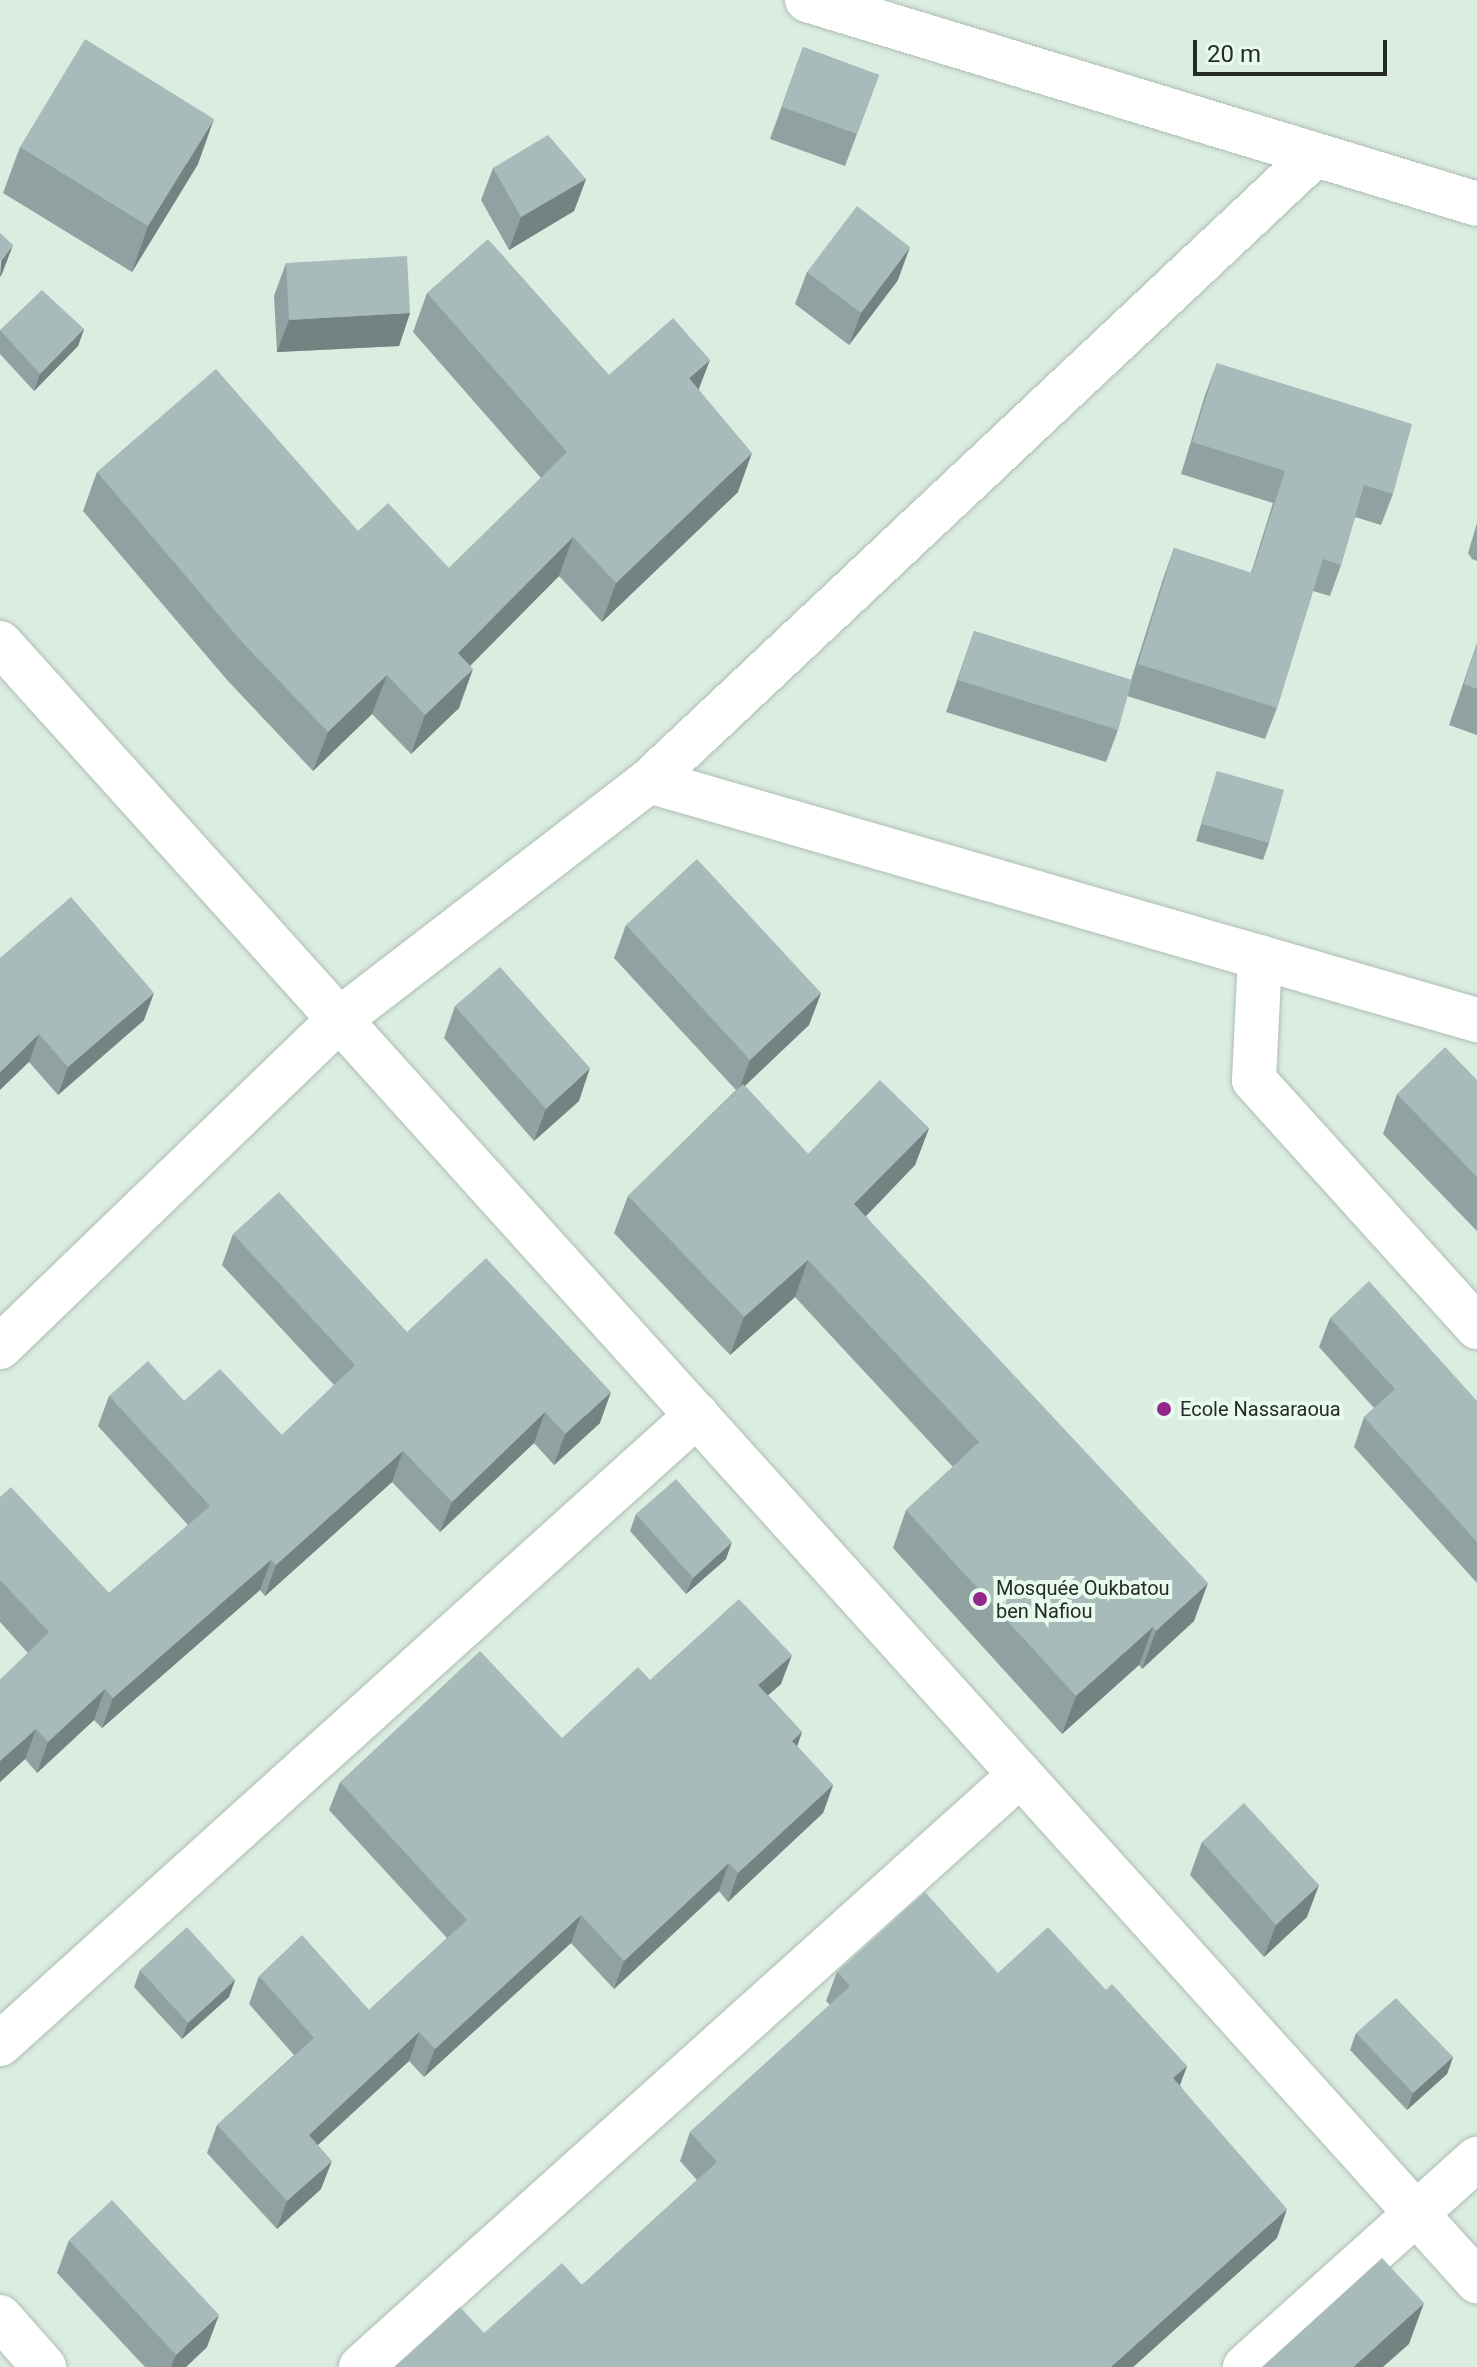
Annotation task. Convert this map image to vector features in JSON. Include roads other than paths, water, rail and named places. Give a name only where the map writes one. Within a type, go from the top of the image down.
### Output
[{"type":"street","points":[[807,0],[1477,204]]},
{"type":"street","points":[[0,1347],[340,1019],[649,781],[1315,155]]},
{"type":"street","points":[[0,643],[1477,2281]]},
{"type":"street","points":[[649,781],[1477,1020]]},
{"type":"street","points":[[1260,957],[1254,1080],[1477,1327]]},
{"type":"street","points":[[0,2044],[697,1415]]},
{"type":"street","points":[[361,2367],[1020,1775]]},
{"type":"street","points":[[1245,2367],[1477,2159]]},
{"type":"street","points":[[0,2317],[44,2367]]},
{"type":"place","name":"Ecole Nassaraoua","points":[[1164,1409]]},
{"type":"place","name":"Mosquée Oukbatou ben Nafiou","points":[[980,1599]]}]
